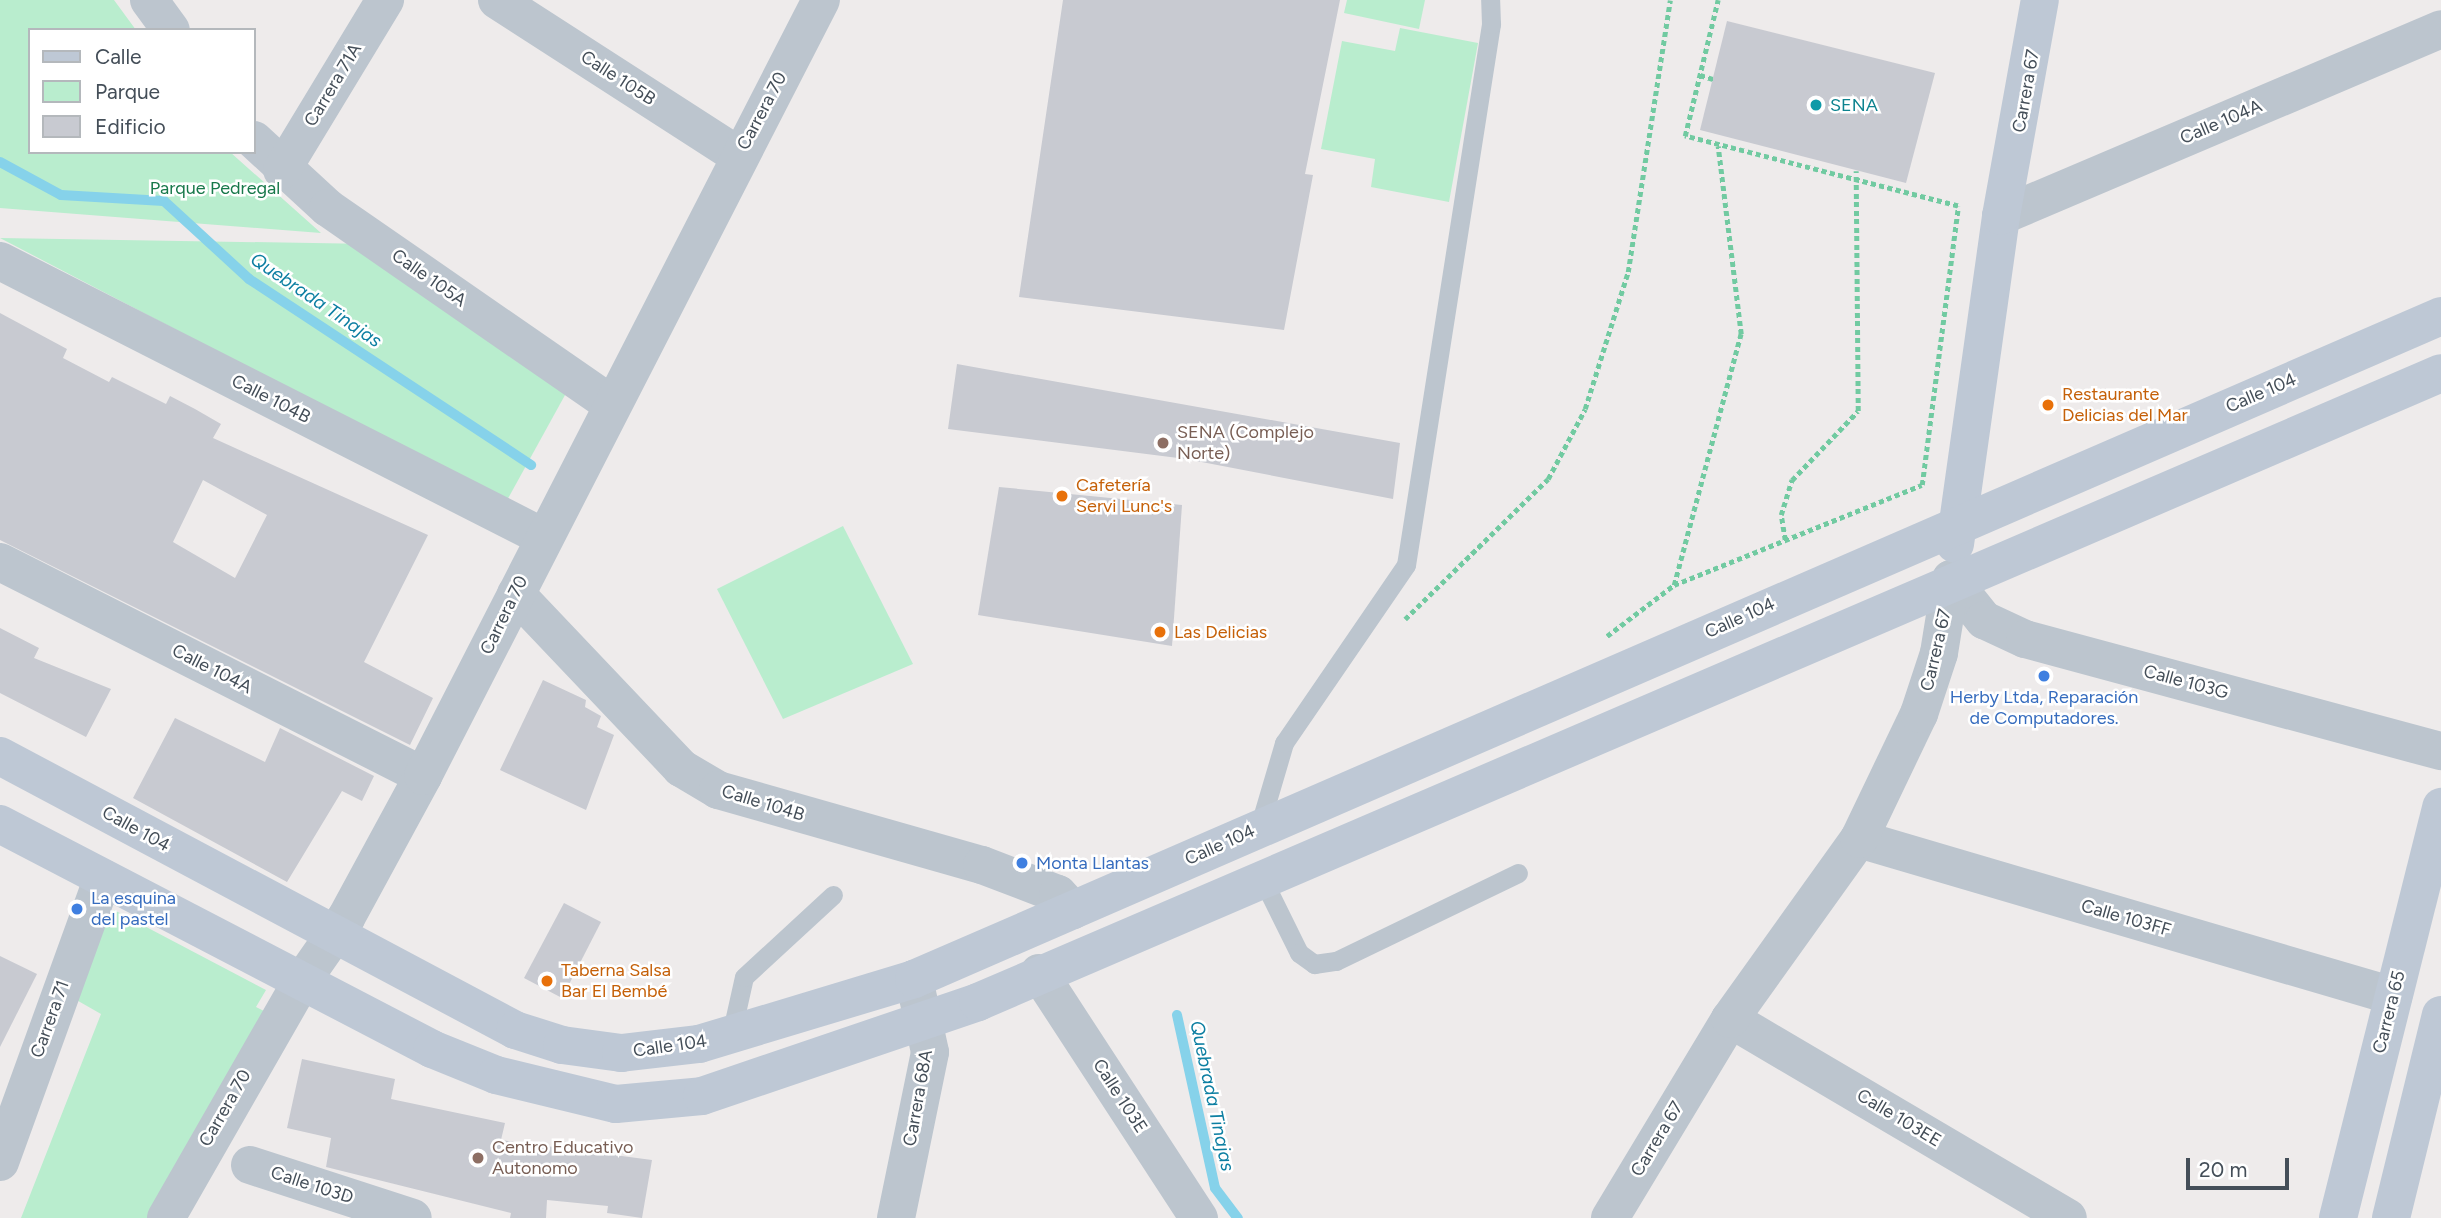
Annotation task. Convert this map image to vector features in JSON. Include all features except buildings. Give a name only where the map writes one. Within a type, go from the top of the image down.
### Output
[{"type":"main road","name":"Carrera 67","points":[[1951,579],[2001,216],[2040,0]]},
{"type":"main road","name":"Calle 104","points":[[0,756],[456,1002],[562,1045],[621,1053],[731,1035],[914,979],[1958,522],[2441,316]]},
{"type":"main road","points":[[0,824],[302,981],[496,1076],[616,1104],[702,1096],[925,1024],[1951,579],[2441,373]]},
{"type":"main road","name":"Carrera 65","points":[[2338,1218],[2441,807]]},
{"type":"main road","points":[[2390,1218],[2441,1015]]},
{"type":"street","points":[[149,0],[170,28]]},
{"type":"street","name":"Carrera 71A","points":[[282,170],[385,0]]},
{"type":"street","name":"Calle 105B","points":[[497,0],[738,156]]},
{"type":"street","name":"Carrera 70","points":[[166,1218],[423,776],[516,594],[542,537],[613,405],[738,156],[821,0]]},
{"type":"street","name":"Calle 104A","points":[[2001,216],[2441,29]]},
{"type":"street","name":"Calle 105A","points":[[256,141],[282,170],[613,405]]},
{"type":"street","name":"Calle 104B","points":[[0,261],[542,537]]},
{"type":"street","name":"Calle 104A","points":[[0,562],[423,776]]},
{"type":"street","name":"Calle 103G","points":[[1951,579],[1984,620],[2025,639],[2441,751]]},
{"type":"street","name":"Carrera 67","points":[[1610,1218],[1730,1019],[1859,839],[1919,714],[1939,653],[1951,579]]},
{"type":"street","name":"Calle 104B","points":[[516,594],[681,768],[718,790],[982,865],[1058,894],[1073,910]]},
{"type":"street","name":"Calle 103FF","points":[[1859,839],[2393,996]]},
{"type":"street","name":"Carrera 71","points":[[3,1137],[103,878]]},
{"type":"street","name":"Calle 103E","points":[[1039,973],[1199,1218]]},
{"type":"street","name":"Carrera 68A","points":[[896,1218],[930,1052],[914,979]]},
{"type":"street","name":"Calle 103EE","points":[[1730,1019],[2068,1218]]},
{"type":"street","name":"Calle 103D","points":[[250,1165],[413,1218]]},
{"type":"lane","points":[[1259,828],[1284,743],[1406,565],[1491,24],[1490,0]]},
{"type":"lane","points":[[1261,876],[1300,953],[1314,964],[1336,961],[1518,873]]},
{"type":"lane","points":[[731,1035],[744,977],[833,895]]},
{"type":"path","points":[[1401,624],[1548,479],[1585,409],[1628,272],[1670,0]]},
{"type":"path","points":[[1718,0],[1685,136],[1958,206],[1922,485]]},
{"type":"path","points":[[1700,75],[1713,79]]},
{"type":"path","points":[[1674,585],[1741,334],[1718,146]]},
{"type":"path","points":[[1785,540],[1781,516],[1792,480],[1857,411],[1856,171]]},
{"type":"green space","name":"Parque Pedregal","points":[[0,0],[114,0],[135,28],[28,28],[28,154],[232,154],[321,233],[0,208]]},
{"type":"green space","points":[[1347,0],[1425,0],[1419,29],[1344,13]]},
{"type":"green space","points":[[1400,28],[1478,43],[1449,202],[1371,187],[1375,159],[1321,149],[1342,41],[1395,51]]},
{"type":"green space","points":[[0,238],[372,244],[570,386],[506,502]]},
{"type":"green space","points":[[843,526],[913,664],[783,719],[717,589]]},
{"type":"green space","points":[[114,910],[266,990],[256,1007],[270,1014],[159,1218],[21,1218],[101,1014],[73,998],[98,920],[108,924]]},
{"type":"waterway","name":"Quebrada Tinajas","points":[[0,162],[61,195],[164,201],[249,279],[531,465]]},
{"type":"waterway","name":"Quebrada Tinajas","points":[[1177,1015],[1215,1188],[1238,1218]]},
{"type":"place","name":"SENA","points":[[1816,105]]},
{"type":"place","name":"Restaurante Delicias del Mar","points":[[2048,405]]},
{"type":"place","name":"SENA (Complejo Norte)","points":[[1163,443]]},
{"type":"place","name":"Cafetería Servi Lunc's","points":[[1062,496]]},
{"type":"place","name":"Las Delicias","points":[[1160,632]]},
{"type":"place","name":"Herby Ltda, Reparación de Computadores.","points":[[2044,676]]},
{"type":"place","name":"Monta Llantas","points":[[1022,863]]},
{"type":"place","name":"La esquina del pastel","points":[[77,909]]},
{"type":"place","name":"Taberna Salsa Bar El Bembé","points":[[547,981]]},
{"type":"place","name":"Centro Educativo Autonomo","points":[[478,1158]]}]
